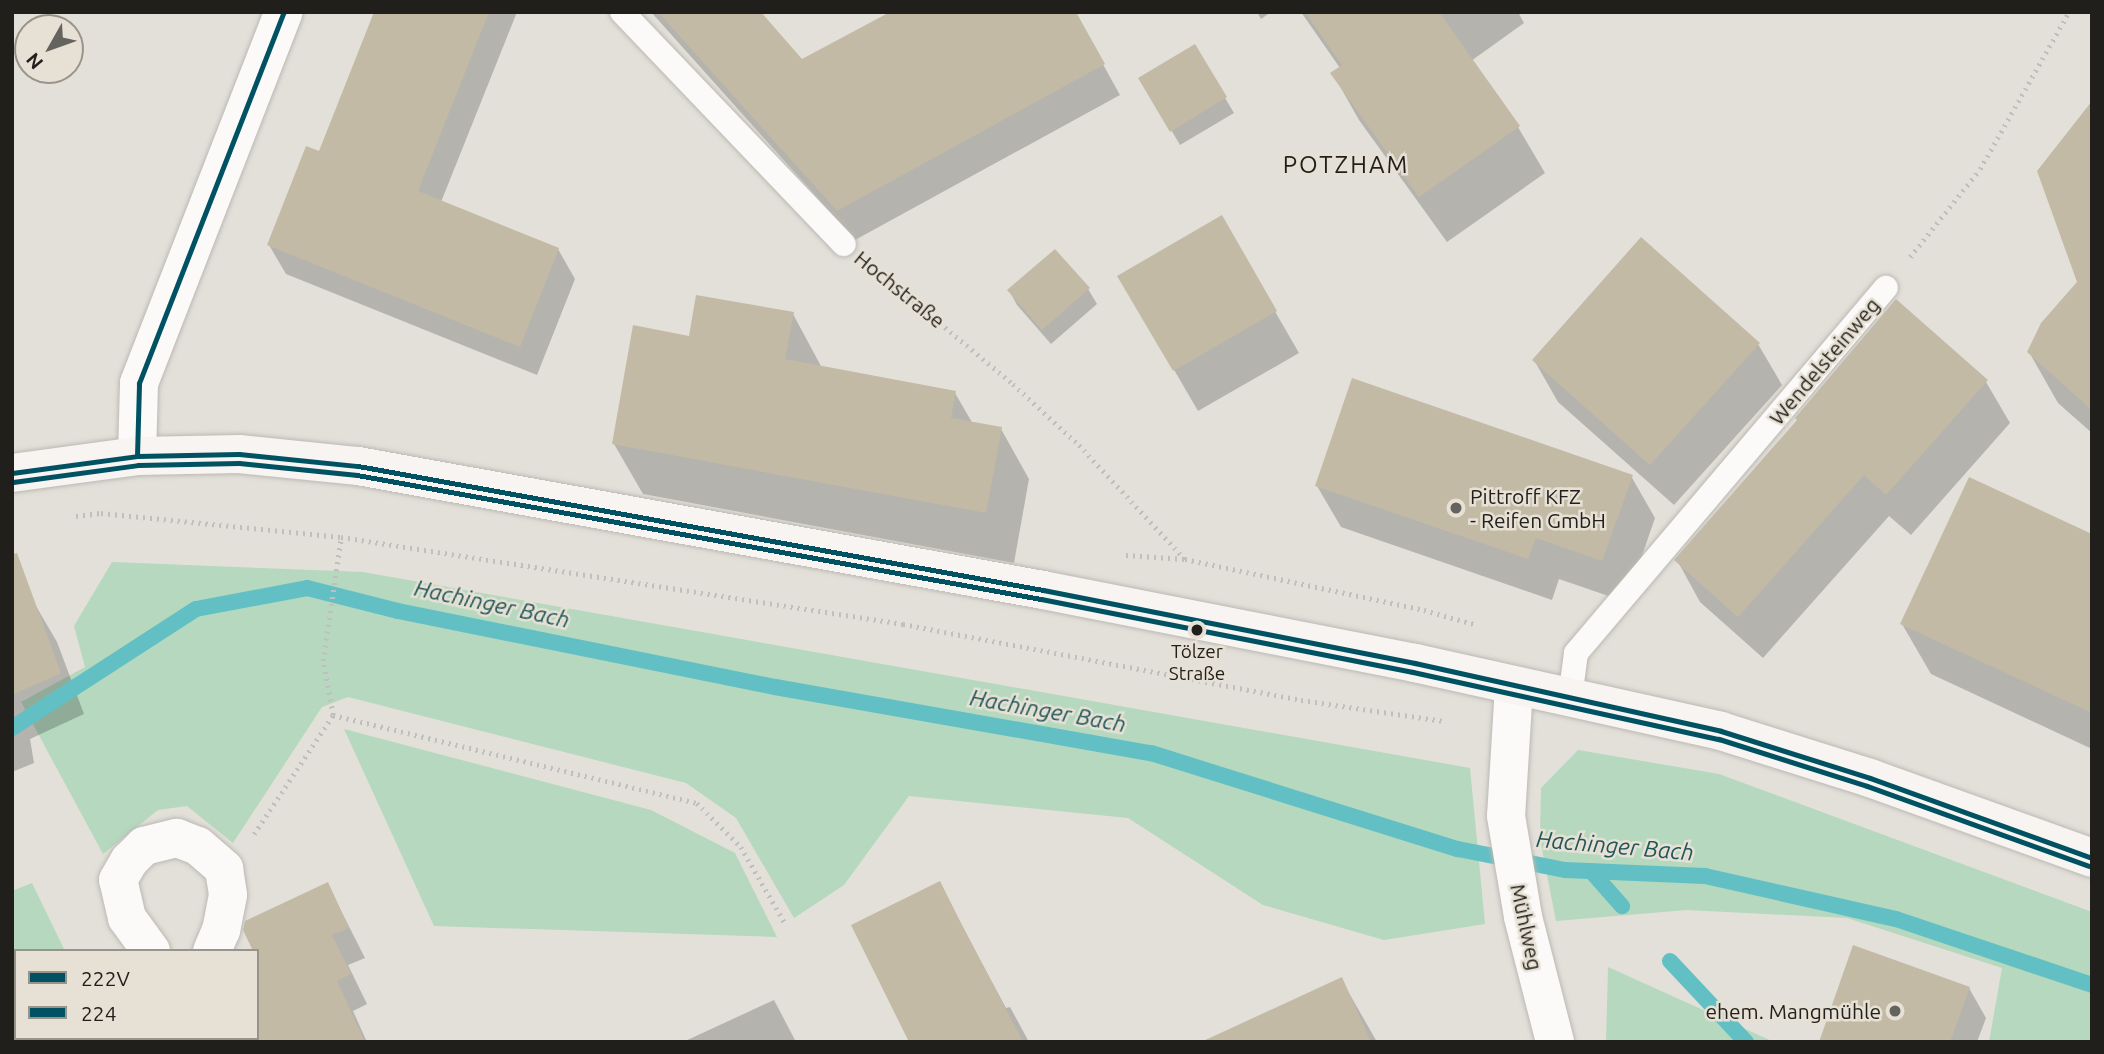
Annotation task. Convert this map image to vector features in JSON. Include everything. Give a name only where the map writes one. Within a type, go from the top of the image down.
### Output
[{"type":"main road","points":[[12,473],[137,456],[239,454],[358,466],[1056,592],[1312,642],[1721,731],[1871,778],[2092,858]]},
{"type":"street","points":[[137,456],[139,383],[284,12]]},
{"type":"street","name":"Mühlweg","points":[[1514,686],[1506,816],[1523,917],[1555,1042]]},
{"type":"street","points":[[150,949],[127,918],[118,880],[129,861],[144,846],[177,838],[198,846],[224,869],[228,895],[221,930],[213,949]]},
{"type":"lane","name":"Hochstraße","points":[[622,12],[844,244]]},
{"type":"lane","name":"Wendelsteinweg","points":[[1570,698],[1576,653],[1886,288]]},
{"type":"path","name":"Wendelsteinweg","points":[[1886,288],[1980,169],[2070,12]]},
{"type":"path","name":"Hochstraße","points":[[844,244],[950,330],[1060,428],[1185,559],[1424,610]]},
{"type":"path","points":[[63,517],[101,513],[341,537],[902,624],[1301,700],[1512,732]]},
{"type":"path","points":[[224,869],[261,825],[333,715],[323,661],[341,537]]},
{"type":"path","points":[[333,715],[697,803],[741,847],[786,925]]},
{"type":"green space","points":[[112,562],[363,572],[1470,768],[1485,924],[1384,940],[1263,905],[1128,818],[909,796],[844,885],[794,918],[736,818],[686,783],[348,697],[322,707],[233,843],[187,806],[158,810],[103,854],[21,702],[85,667],[74,626]]},
{"type":"green space","points":[[344,729],[651,810],[735,853],[777,937],[434,926]]},
{"type":"green space","points":[[1578,750],[1719,774],[2092,912],[2092,1042],[1989,1042],[2002,968],[1847,918],[1687,910],[1556,921],[1540,839],[1541,788]]},
{"type":"green space","points":[[32,883],[64,949],[14,949],[14,1040],[108,1042],[12,1042],[12,891]]},
{"type":"green space","points":[[1608,967],[1774,1042],[1606,1042]]},
{"type":"building","points":[[374,12],[489,12],[418,191],[559,248],[520,347],[267,245],[306,146],[319,151]]},
{"type":"building","points":[[658,12],[761,12],[802,59],[890,12],[1076,12],[1105,64],[837,211]]},
{"type":"building","points":[[1305,12],[1439,12],[1520,126],[1419,197],[1330,73],[1342,65]]},
{"type":"building","points":[[1195,44],[1227,97],[1170,132],[1138,78]]},
{"type":"building","points":[[2092,101],[2092,410],[2027,352],[2041,323],[2077,282],[2037,171]]},
{"type":"building","points":[[1222,215],[1277,311],[1173,371],[1117,276]]},
{"type":"building","points":[[1641,237],[1760,343],[1650,465],[1532,360]]},
{"type":"building","points":[[1055,249],[1090,288],[1042,330],[1007,290]]},
{"type":"building","points":[[696,295],[794,312],[785,359],[956,391],[951,418],[1002,427],[986,513],[612,444],[633,325],[689,336]]},
{"type":"building","points":[[1896,299],[1988,380],[1886,495],[1864,475],[1738,617],[1674,560],[1797,420],[1795,418]]},
{"type":"building","points":[[1352,378],[1633,475],[1602,561],[1536,538],[1528,559],[1315,486]]},
{"type":"building","points":[[1969,477],[2092,534],[2092,713],[1900,624]]},
{"type":"building","points":[[17,553],[61,673],[12,695],[12,554]]},
{"type":"building","points":[[940,881],[1023,1042],[909,1042],[851,925]]},
{"type":"building","points":[[328,882],[349,928],[332,935],[351,974],[337,981],[365,1042],[257,1042],[259,949],[252,949],[243,930],[245,921]]},
{"type":"building","name":"ehem. Mangmühle","points":[[1853,945],[1970,987],[1950,1042],[1819,1042]]},
{"type":"building","points":[[1342,977],[1371,1042],[1201,1042]]},
{"type":"waterway","name":"Hachinger Bach","points":[[12,728],[196,609],[307,588],[398,611],[775,687],[1151,753],[1458,849],[1565,870],[1705,876],[1896,919],[2092,985]]},
{"type":"waterway","points":[[1591,871],[1622,906]]},
{"type":"waterway","points":[[1670,961],[1746,1042]]},
{"type":"transit line","name":"222V","points":[[137,456],[139,383],[284,12]]},
{"type":"transit line","name":"222V","points":[[12,473],[137,456],[239,454],[358,466],[1043,590],[1415,663],[1721,731],[1870,778],[2092,858]]},
{"type":"transit line","name":"224","points":[[13,482],[138,465],[239,463],[357,475],[1041,599],[1413,672],[1719,739],[1867,786],[2089,866]]},
{"type":"place","name":"Pittroff KFZ - Reifen GmbH","points":[[1456,508]]},
{"type":"place","name":"Tölzer Straße","points":[[1197,630]]},
{"type":"place","name":"ehem. Mangmühle","points":[[1895,1011]]},
{"type":"district","name":"POTZHAM","points":[[1346,165]]}]
